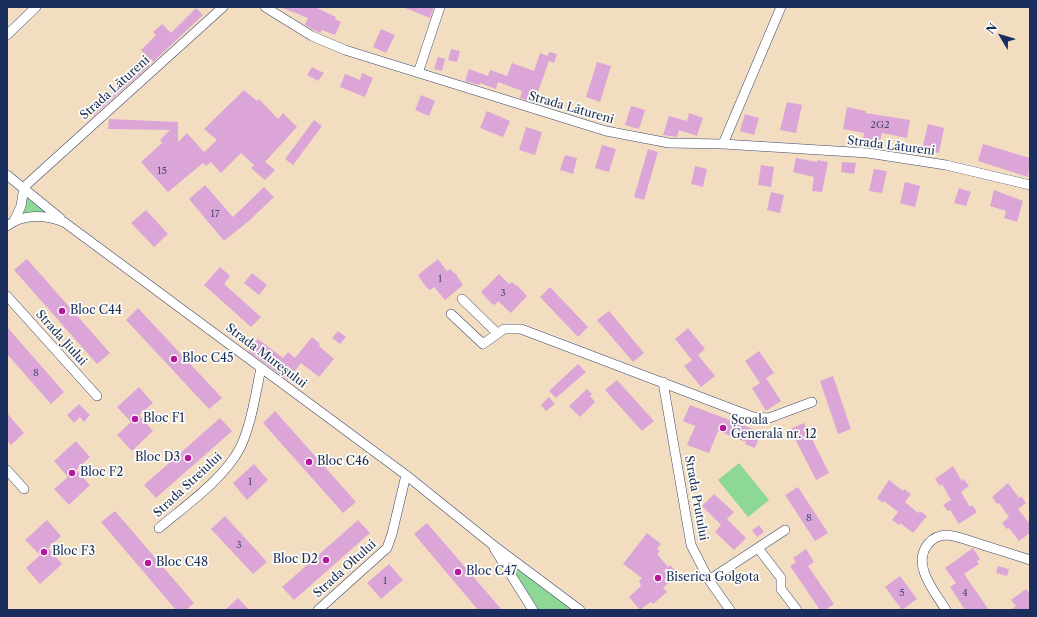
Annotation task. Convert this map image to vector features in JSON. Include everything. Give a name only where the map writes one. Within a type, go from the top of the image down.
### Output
[{"type":"street","points":[[7,35],[36,7]]},
{"type":"street","name":"Strada Lătureni","points":[[24,187],[223,7]]},
{"type":"street","name":"Strada Lătureni","points":[[264,7],[322,41],[606,132],[669,143],[723,144],[868,152],[946,165],[1030,186]]},
{"type":"street","points":[[418,73],[440,7]]},
{"type":"street","points":[[723,144],[780,7]]},
{"type":"street","points":[[7,175],[24,187],[64,222]]},
{"type":"street","name":"Strada Mureșului","points":[[10,224],[21,206],[24,187]]},
{"type":"street","name":"Strada Mureșului","points":[[10,224],[39,216],[47,216],[64,222],[406,475],[493,545],[580,610]]},
{"type":"street","name":"Strada Jiului","points":[[7,296],[97,396]]},
{"type":"street","points":[[462,299],[497,333]]},
{"type":"street","points":[[451,314],[483,344],[504,329],[521,329],[746,415],[761,419],[769,418],[812,402]]},
{"type":"street","name":"Strada Streiului","points":[[159,528],[215,480],[236,454],[244,436],[261,368]]},
{"type":"street","name":"Strada Prutului","points":[[663,382],[690,538],[694,552],[709,580],[730,610]]},
{"type":"street","points":[[7,470],[24,489]]},
{"type":"street","name":"Strada Oltului","points":[[318,610],[387,548],[392,534],[406,475]]},
{"type":"street","points":[[709,580],[785,530]]},
{"type":"street","points":[[946,610],[928,580],[922,565],[924,552],[927,545],[937,537],[942,535],[956,537],[1030,560]]},
{"type":"street","name":"Strada Mureșului","points":[[493,545],[533,610]]},
{"type":"street","points":[[758,548],[781,578],[781,589],[797,610]]},
{"type":"green space","points":[[25,194],[46,212],[37,212],[20,217]]},
{"type":"green space","points":[[739,463],[769,500],[748,517],[718,480]]},
{"type":"green space","points":[[506,561],[508,561],[572,610],[536,610]]},
{"type":"building","points":[[280,7],[315,7],[336,17],[335,19],[341,22],[335,35],[322,30],[320,33],[305,25],[308,18]]},
{"type":"building","points":[[403,7],[434,7],[430,18]]},
{"type":"building","points":[[196,8],[203,15],[153,62],[141,50],[156,35],[153,32],[162,24],[171,33]]},
{"type":"building","points":[[381,29],[395,35],[386,53],[373,47]]},
{"type":"building","points":[[451,49],[460,51],[457,62],[448,60]]},
{"type":"building","points":[[549,52],[557,54],[554,63],[549,61],[534,103],[520,98],[522,91],[498,82],[496,89],[480,83],[479,85],[465,81],[469,69],[488,76],[490,70],[507,76],[512,63],[534,71],[540,53],[548,56]]},
{"type":"building","points":[[438,57],[445,59],[442,71],[434,69]]},
{"type":"building","points":[[145,61],[149,66],[93,116],[90,113]]},
{"type":"building","points":[[597,62],[611,66],[600,102],[586,97]]},
{"type":"building","points":[[312,67],[324,73],[318,81],[307,75]]},
{"type":"building","points":[[362,73],[373,78],[365,97],[340,87],[345,74],[360,80]]},
{"type":"building","points":[[244,90],[257,101],[259,99],[278,119],[283,113],[297,127],[265,162],[275,170],[265,180],[251,168],[254,165],[241,153],[221,173],[211,162],[206,166],[203,163],[168,192],[141,162],[162,143],[160,140],[170,130],[108,129],[109,119],[178,122],[178,142],[187,133],[204,152],[217,140],[204,129]]},
{"type":"building","points":[[421,95],[435,101],[429,116],[415,110]]},
{"type":"building","points":[[787,102],[802,105],[796,133],[780,130]]},
{"type":"building","points":[[631,106],[645,110],[639,129],[625,125]]},
{"type":"building","points":[[847,107],[866,111],[866,113],[910,120],[907,138],[882,133],[880,141],[863,138],[864,133],[843,129]]},
{"type":"building","points":[[487,111],[510,121],[503,137],[480,128]]},
{"type":"building","points":[[689,113],[703,118],[697,136],[679,130],[677,137],[663,135],[669,116],[687,121]]},
{"type":"building","points":[[745,114],[759,118],[754,135],[740,131]]},
{"type":"building","points":[[314,120],[322,126],[293,165],[285,159]]},
{"type":"building","points":[[928,124],[944,128],[939,153],[922,150]]},
{"type":"building","points":[[526,127],[542,132],[535,155],[519,150]]},
{"type":"building","points":[[983,144],[1030,158],[1028,177],[978,161]]},
{"type":"building","points":[[602,145],[616,149],[609,172],[595,168]]},
{"type":"building","points":[[648,149],[658,152],[644,200],[634,197]]},
{"type":"building","points":[[565,155],[577,158],[573,174],[560,170]]},
{"type":"building","points":[[796,158],[817,162],[817,160],[828,162],[822,192],[812,191],[814,177],[793,172]]},
{"type":"building","points":[[842,162],[856,163],[854,174],[841,172]]},
{"type":"building","points":[[761,165],[774,167],[771,187],[758,185]]},
{"type":"building","points":[[695,166],[707,169],[703,187],[691,184]]},
{"type":"building","points":[[874,169],[887,171],[882,193],[869,191]]},
{"type":"building","points":[[905,182],[920,186],[915,207],[900,203]]},
{"type":"building","points":[[205,185],[233,217],[264,187],[274,197],[250,220],[224,241],[189,199]]},
{"type":"building","points":[[959,188],[971,192],[966,206],[954,203]]},
{"type":"building","points":[[994,190],[1023,201],[1017,222],[1004,218],[1006,211],[990,206]]},
{"type":"building","points":[[771,192],[784,195],[780,213],[767,210]]},
{"type":"building","points":[[146,210],[168,234],[154,247],[131,223]]},
{"type":"building","name":"Bloc C44","points":[[27,259],[110,353],[97,364],[14,270]]},
{"type":"building","points":[[438,259],[447,271],[450,269],[455,273],[463,285],[445,300],[434,287],[430,290],[426,287],[418,275]]},
{"type":"building","points":[[220,267],[230,276],[224,284],[261,317],[251,327],[204,285]]},
{"type":"building","points":[[252,273],[267,285],[259,295],[244,283]]},
{"type":"building","points":[[499,274],[509,284],[512,282],[516,286],[517,285],[527,296],[511,313],[498,301],[495,305],[491,303],[481,292]]},
{"type":"building","points":[[550,287],[588,327],[578,337],[540,297]]},
{"type":"building","name":"Bloc C45","points":[[138,308],[222,398],[209,409],[126,320]]},
{"type":"building","points":[[609,311],[644,353],[633,362],[597,320]]},
{"type":"building","points":[[7,327],[64,392],[51,404],[7,354]]},
{"type":"building","points":[[688,328],[705,349],[698,355],[715,376],[701,387],[684,366],[692,360],[675,339]]},
{"type":"building","points":[[338,331],[346,337],[340,344],[332,338]]},
{"type":"building","points":[[312,337],[320,344],[319,346],[334,359],[319,377],[301,363],[288,380],[248,351],[258,339],[283,358],[288,352],[295,358]]},
{"type":"building","points":[[759,351],[774,373],[766,378],[781,401],[766,411],[752,388],[760,383],[745,361]]},
{"type":"building","points":[[578,364],[586,372],[556,398],[549,391]]},
{"type":"building","points":[[833,376],[851,429],[838,434],[820,381]]},
{"type":"building","points":[[617,380],[654,421],[642,431],[605,390]]},
{"type":"building","name":"Bloc F1","points":[[139,387],[153,403],[139,415],[153,431],[132,451],[117,435],[131,422],[117,407]]},
{"type":"building","points":[[587,389],[592,394],[590,396],[595,402],[580,417],[569,406]]},
{"type":"building","points":[[549,397],[555,404],[546,411],[541,405]]},
{"type":"building","points":[[79,404],[90,415],[84,422],[80,417],[74,423],[67,415]]},
{"type":"building","name":"Școala Generală nr. 12","points":[[690,405],[761,432],[755,448],[745,444],[746,442],[718,431],[709,453],[687,445],[695,426],[683,421]]},
{"type":"building","name":"Bloc C46","points":[[275,411],[356,502],[343,513],[263,423]]},
{"type":"building","points":[[7,413],[24,433],[11,445],[7,440]]},
{"type":"building","name":"Bloc D3","points":[[220,418],[232,431],[156,498],[144,485]]},
{"type":"building","points":[[804,423],[829,473],[816,480],[790,429]]},
{"type":"building","name":"Bloc F2","points":[[76,441],[90,457],[76,470],[90,485],[69,505],[54,489],[68,477],[54,461]]},
{"type":"building","points":[[254,464],[268,480],[247,500],[233,483]]},
{"type":"building","points":[[953,466],[962,481],[964,479],[969,486],[961,492],[970,507],[972,505],[977,512],[959,524],[950,510],[948,511],[943,505],[951,500],[942,484],[940,486],[935,479]]},
{"type":"building","points":[[889,480],[903,491],[904,489],[911,494],[905,502],[918,513],[920,511],[927,516],[913,533],[900,523],[899,525],[892,520],[898,512],[884,501],[883,503],[877,498]]},
{"type":"building","points":[[1008,483],[1019,498],[1021,496],[1026,503],[1018,509],[1030,524],[1030,533],[1019,541],[1009,528],[1007,529],[1002,523],[1009,517],[999,503],[997,504],[992,497]]},
{"type":"building","points":[[798,487],[828,533],[815,541],[785,495]]},
{"type":"building","points":[[714,494],[734,512],[727,519],[746,538],[734,550],[715,532],[721,525],[702,506]]},
{"type":"building","name":"Bloc C48","points":[[115,511],[194,603],[186,610],[176,610],[101,522]]},
{"type":"building","points":[[225,516],[267,562],[253,574],[211,529]]},
{"type":"building","name":"Bloc F3","points":[[47,520],[61,536],[48,548],[62,564],[40,584],[26,568],[40,555],[25,540]]},
{"type":"building","name":"Bloc D2","points":[[358,520],[370,533],[294,600],[282,587]]},
{"type":"building","name":"Bloc C47","points":[[427,523],[502,610],[478,610],[414,534]]},
{"type":"building","points":[[759,525],[764,532],[757,537],[752,530]]},
{"type":"building","points":[[647,533],[661,544],[657,549],[660,551],[657,554],[668,567],[670,565],[679,574],[663,588],[667,592],[653,604],[651,602],[640,610],[629,597],[641,586],[639,581],[642,578],[623,564]]},
{"type":"building","points":[[973,548],[980,559],[977,561],[979,564],[964,574],[989,610],[965,610],[950,587],[956,583],[945,568]]},
{"type":"building","points":[[806,549],[814,562],[808,566],[834,604],[825,610],[820,610],[790,566],[796,562],[793,558]]},
{"type":"building","points":[[389,564],[403,580],[381,599],[367,583]]},
{"type":"building","points":[[998,566],[1009,569],[1007,576],[996,573]]},
{"type":"building","points":[[900,576],[917,599],[902,610],[885,587]]},
{"type":"building","points":[[1026,589],[1030,594],[1030,610],[1011,610],[1016,606],[1011,600]]},
{"type":"building","points":[[238,598],[249,610],[225,610]]},
{"type":"place","name":"Bloc C44","points":[[62,311]]},
{"type":"place","name":"Bloc C45","points":[[174,359]]},
{"type":"place","name":"Bloc F1","points":[[135,419]]},
{"type":"place","name":"Școala Generală nr. 12","points":[[723,428]]},
{"type":"place","name":"Bloc D3","points":[[188,458]]},
{"type":"place","name":"Bloc C46","points":[[309,462]]},
{"type":"place","name":"Bloc F2","points":[[72,473]]},
{"type":"place","name":"Bloc F3","points":[[44,552]]},
{"type":"place","name":"Bloc D2","points":[[326,560]]},
{"type":"place","name":"Bloc C48","points":[[148,563]]},
{"type":"place","name":"Bloc C47","points":[[458,572]]},
{"type":"place","name":"Biserica Golgota","points":[[658,578]]}]
